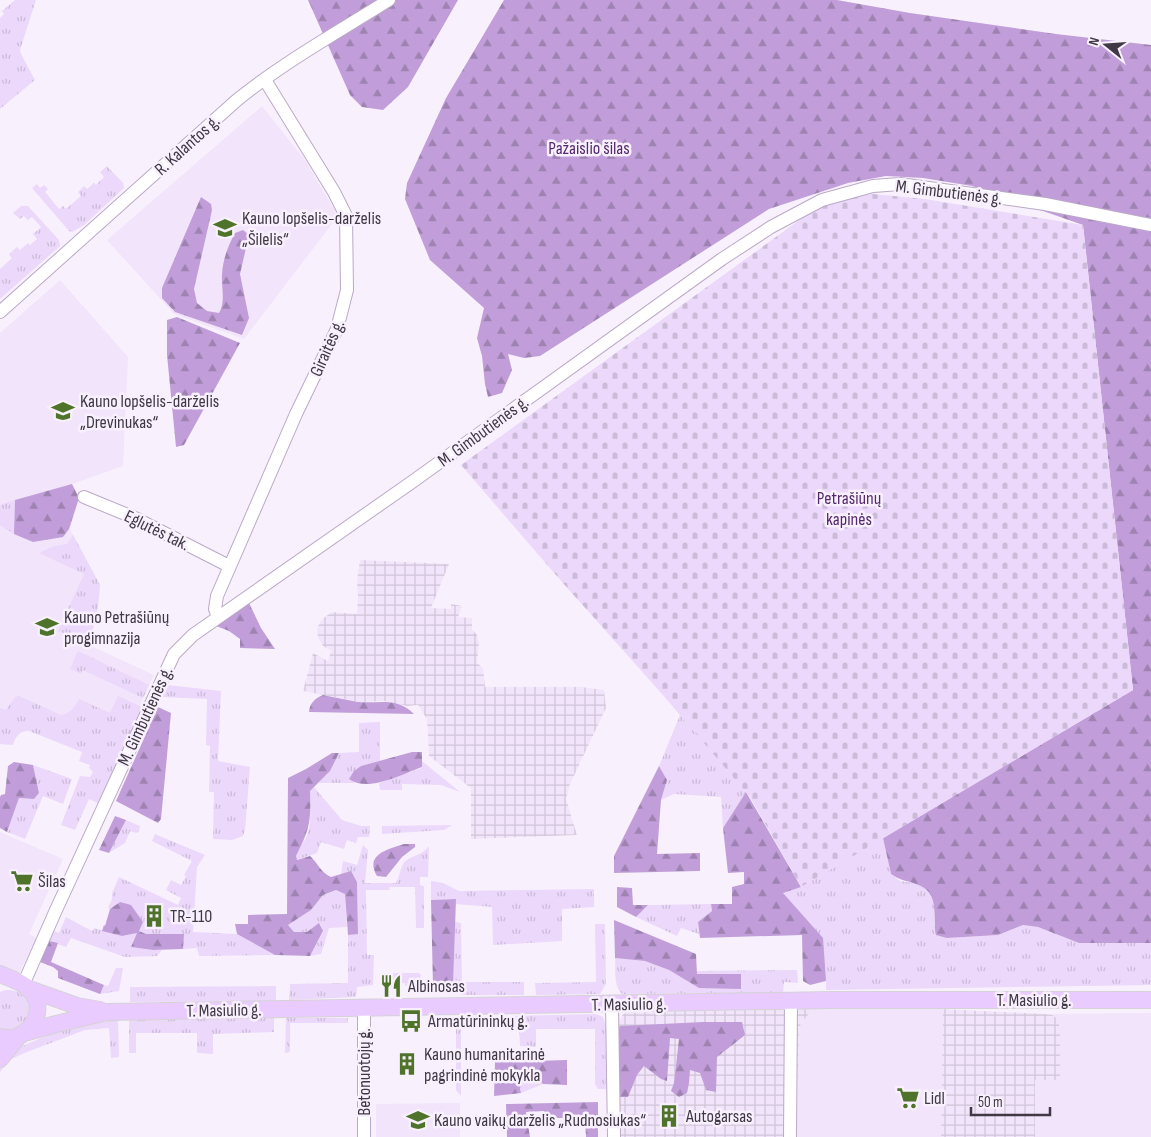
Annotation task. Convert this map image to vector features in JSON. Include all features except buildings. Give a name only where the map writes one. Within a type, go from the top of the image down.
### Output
[{"type":"main road","points":[[0,974],[23,985],[36,1002],[36,1016],[30,1029],[21,1035],[0,1059]]},
{"type":"main road","points":[[0,982],[23,985]]},
{"type":"main road","name":"T. Masiulio g.","points":[[23,985],[77,1006],[107,1012],[612,1004],[1151,1000]]},
{"type":"main road","name":"T. Masiulio g.","points":[[21,1035],[56,1024],[107,1012]]},
{"type":"main road","points":[[0,1037],[11,1038],[21,1035]]},
{"type":"street","name":"R. Kalantos g.","points":[[0,312],[237,100],[389,0]]},
{"type":"street","name":"Giraitės g.","points":[[218,617],[215,603],[229,566],[264,492],[296,414],[337,329],[343,310],[348,275],[346,216],[334,192],[265,80]]},
{"type":"street","name":"M. Gimbutienės g.","points":[[23,985],[63,893],[174,654],[193,635],[412,482],[722,259],[772,227],[822,200],[873,186],[907,184],[1045,204],[1151,225]]},
{"type":"street","name":"Eglutės tak.","points":[[84,497],[135,518],[229,566]]},
{"type":"street","points":[[790,1002],[790,1137]]},
{"type":"street","points":[[612,1004],[614,1137]]},
{"type":"street","name":"Betonuotojų g.","points":[[364,1008],[364,1137]]},
{"type":"shaded area","name":"Kauno lopšelis-darželis „Šilelis“","points":[[262,106],[305,160],[338,216],[244,339],[174,314],[107,240]]},
{"type":"shaded area","points":[[60,280],[128,357],[123,466],[72,484],[79,498],[70,529],[100,585],[98,608],[89,645],[154,675],[116,756],[0,720],[0,333]]},
{"type":"shaded area","points":[[360,560],[449,564],[431,608],[451,609],[451,604],[462,606],[458,617],[472,618],[472,629],[477,635],[479,643],[477,663],[483,668],[485,687],[581,687],[604,690],[606,708],[570,784],[566,799],[577,835],[471,839],[471,788],[429,756],[427,719],[418,705],[407,706],[384,701],[360,702],[303,691],[313,653],[328,661],[331,651],[323,646],[318,638],[317,629],[321,620],[332,612],[357,614],[357,581]]},
{"type":"shaded area","points":[[0,832],[63,859],[29,934],[37,938],[18,975],[0,967]]},
{"type":"shaded area","points":[[815,1009],[943,1009],[941,1137],[796,1137],[799,1030],[801,1023]]},
{"type":"shaded area","points":[[815,1009],[801,1023],[799,1030],[796,1137],[619,1137],[617,1025],[623,1014],[630,1012]]},
{"type":"shaded area","points":[[943,1009],[1045,1014],[1052,1015],[1058,1019],[1060,1031],[1060,1080],[1035,1080],[1035,1137],[941,1137]]},
{"type":"shaded area","points":[[1151,1013],[1151,1137],[1035,1137],[1035,1080],[1060,1079],[1052,1015],[1045,1014]]},
{"type":"shaded area","name":"Kauno vaikų darželis „Rudnosiukas“","points":[[460,1103],[460,1137],[376,1137],[376,1104]]},
{"type":"green space","points":[[15,0],[36,0],[20,50],[35,80],[0,109],[0,18],[4,14],[2,11]]},
{"type":"green space","points":[[308,0],[458,0],[408,87],[383,110],[362,107],[350,95]]},
{"type":"green space","name":"Pažaislio šilas","points":[[504,0],[837,0],[910,13],[1056,34],[1151,45],[1151,943],[1079,943],[1038,927],[1023,925],[998,935],[947,938],[936,935],[932,898],[924,888],[891,874],[883,838],[1133,690],[1083,225],[972,186],[923,178],[886,176],[848,183],[769,209],[540,356],[524,358],[508,354],[512,370],[502,393],[488,397],[482,356],[477,338],[484,308],[430,260],[405,199],[407,183],[446,98]]},
{"type":"green space","points":[[107,166],[123,183],[124,188],[84,225],[72,232],[69,231],[32,188],[37,184],[40,188],[44,185],[48,189],[45,192],[59,209],[63,206],[66,209],[81,196],[78,192],[84,186],[87,189],[94,183],[96,185],[104,177],[100,172]]},
{"type":"green space","name":"Petrašiūnų kapinės","points":[[873,194],[925,199],[1083,225],[1133,690],[801,887],[750,797],[461,465],[816,208],[849,198]]},
{"type":"green space","points":[[201,197],[211,204],[212,210],[194,289],[197,303],[207,311],[219,313],[221,309],[223,299],[223,263],[235,233],[243,230],[249,235],[240,274],[249,318],[242,335],[175,312],[162,298],[162,288]]},
{"type":"green space","points":[[21,206],[28,206],[59,240],[60,246],[0,299],[0,269],[12,258],[9,254],[17,247],[20,250],[28,243],[30,245],[37,239],[33,234],[41,227],[32,217],[28,220],[24,216],[20,219],[13,213]]},
{"type":"green space","points":[[177,317],[240,343],[184,445],[176,447],[167,355],[167,320]]},
{"type":"green space","points":[[72,484],[79,498],[69,529],[63,537],[33,542],[14,534],[15,500]]},
{"type":"green space","points":[[15,500],[14,534],[0,525],[0,505]]},
{"type":"green space","points":[[73,535],[100,585],[98,608],[89,645],[58,631],[84,574],[39,553],[52,547],[67,544]]},
{"type":"green space","points":[[249,603],[261,628],[275,649],[240,648],[240,639],[229,631],[216,626]]},
{"type":"green space","points":[[78,651],[149,685],[143,698],[83,670],[81,674],[70,669]]},
{"type":"green space","points":[[168,685],[221,691],[218,761],[250,767],[243,836],[232,840],[213,839],[214,792],[209,792],[210,746],[206,745],[207,699],[162,697]]},
{"type":"green space","points":[[323,695],[358,702],[394,703],[407,708],[414,714],[309,712],[313,702]]},
{"type":"green space","points":[[19,696],[61,715],[72,710],[79,699],[110,713],[118,696],[144,708],[98,803],[89,799],[75,830],[61,825],[80,776],[90,777],[93,772],[89,768],[90,765],[79,761],[82,752],[29,731],[18,735],[13,745],[0,744],[0,708],[6,710],[15,697]]},
{"type":"green space","points":[[158,707],[171,713],[161,819],[158,823],[116,801]]},
{"type":"green space","points":[[680,715],[746,792],[723,828],[721,797],[674,794],[661,800],[667,780],[659,766]]},
{"type":"green space","points":[[380,722],[380,761],[361,766],[350,779],[355,783],[318,783],[330,771],[339,753],[359,752],[359,723]]},
{"type":"green space","points":[[412,752],[422,752],[422,767],[395,778],[375,783],[357,783],[349,779],[354,771],[361,766]]},
{"type":"green space","points":[[332,753],[339,753],[330,771],[310,791],[309,825],[296,856],[297,860],[310,856],[331,877],[351,871],[357,882],[358,934],[348,935],[345,894],[336,890],[323,895],[311,910],[288,925],[294,932],[307,932],[319,923],[323,931],[310,956],[275,955],[237,934],[235,924],[248,924],[248,915],[287,914],[288,778]]},
{"type":"green space","points":[[422,761],[460,792],[441,785],[402,784],[402,790],[380,790],[379,783],[422,768]]},
{"type":"green space","points":[[14,762],[33,765],[39,793],[34,799],[19,798],[7,832],[0,828],[0,797],[5,794],[8,766]]},
{"type":"green space","points":[[33,765],[72,779],[63,804],[43,796],[25,839],[7,832],[19,798],[34,799],[39,793]]},
{"type":"green space","points":[[659,766],[667,780],[661,800],[657,854],[700,853],[700,871],[614,873],[614,856]]},
{"type":"green space","points":[[314,787],[342,820],[361,826],[370,826],[369,837],[358,837],[356,843],[347,840],[344,849],[321,842],[317,853],[296,860],[298,851],[308,833],[310,791]]},
{"type":"green space","points":[[746,792],[801,887],[783,893],[823,938],[826,981],[810,985],[803,981],[802,935],[700,938],[698,922],[712,911],[711,904],[732,904],[732,887],[744,884],[744,872],[728,873],[723,828]]},
{"type":"green space","points":[[115,816],[126,820],[109,853],[99,850]]},
{"type":"green space","points":[[126,820],[140,826],[139,832],[130,831],[125,843],[109,853]]},
{"type":"green space","points":[[452,825],[444,830],[382,834],[382,826]]},
{"type":"green space","points":[[155,834],[205,855],[197,867],[193,932],[237,934],[275,955],[199,956],[197,948],[183,949],[183,934],[146,934],[139,931],[120,902],[110,909],[108,908],[119,877],[178,905],[181,898],[166,890],[171,880],[181,885],[192,861],[152,841]]},
{"type":"green space","points":[[883,838],[891,874],[900,881],[915,883],[927,888],[934,900],[934,925],[947,938],[998,935],[1023,925],[1038,927],[1079,943],[1151,943],[1151,985],[826,990],[826,981],[783,892],[801,887]]},
{"type":"green space","points":[[404,844],[415,844],[415,847],[402,857],[386,877],[377,876],[374,869],[376,858],[385,851]]},
{"type":"green space","points":[[363,845],[368,850],[365,883],[396,883],[403,864],[408,859],[426,850],[429,846],[428,877],[420,877],[420,885],[424,886],[424,928],[416,928],[415,887],[390,887],[389,890],[366,890],[367,955],[374,955],[373,985],[357,987],[356,997],[289,1000],[290,984],[348,983],[348,935],[358,933],[357,882],[351,872],[341,875],[343,861],[357,865]]},
{"type":"green space","points":[[431,881],[443,883],[459,891],[594,889],[594,907],[562,909],[562,941],[493,945],[492,907],[456,904],[456,899],[431,900]]},
{"type":"green space","points":[[617,887],[632,888],[633,905],[648,905],[636,917],[617,907]]},
{"type":"green space","points":[[336,890],[345,893],[347,927],[329,928],[321,954],[310,956],[323,932],[320,924],[307,932],[294,932],[288,925],[311,910],[323,895]]},
{"type":"green space","points":[[456,899],[453,986],[433,987],[431,900]]},
{"type":"green space","points":[[120,902],[131,905],[143,922],[139,931],[146,934],[184,934],[183,949],[153,950],[131,947],[137,933],[122,936],[102,931],[110,909]]},
{"type":"green space","points":[[711,904],[712,911],[698,922],[699,934],[681,928],[677,936],[636,917],[648,905]]},
{"type":"green space","points":[[66,917],[92,931],[94,928],[122,936],[137,933],[131,947],[162,950],[157,956],[125,957],[71,938],[66,947],[49,941],[54,931],[59,933]]},
{"type":"green space","points":[[614,920],[696,954],[697,974],[741,974],[741,989],[699,988],[669,970],[645,961],[615,958]]},
{"type":"green space","points":[[455,922],[461,923],[462,982],[524,982],[524,995],[462,995],[453,986]]},
{"type":"green space","points":[[595,924],[605,924],[606,984],[600,994],[536,995],[535,983],[596,982]]},
{"type":"green space","points":[[49,941],[58,943],[51,962],[104,985],[100,994],[58,978],[58,971],[40,962]]},
{"type":"green space","points":[[615,958],[645,961],[669,970],[699,988],[741,974],[697,974],[696,971],[797,970],[798,983],[784,982],[783,993],[622,994],[616,982]]},
{"type":"green space","points":[[116,968],[123,968],[119,991],[100,994],[104,985],[108,986]]},
{"type":"green space","points":[[389,973],[419,973],[421,975],[419,986],[405,986],[405,983],[399,984],[398,981],[389,982]]},
{"type":"green space","points":[[276,986],[276,1001],[130,1002],[130,987]]},
{"type":"green space","points":[[5,990],[16,992],[24,997],[28,1004],[25,1020],[20,1026],[11,1029],[0,1028],[0,992]]},
{"type":"green space","points":[[596,1014],[603,1017],[606,1026],[606,1089],[598,1089],[595,1084],[595,1029],[536,1029],[536,1047],[520,1046],[519,1028],[461,1029],[461,1096],[456,1090],[456,1017]]},
{"type":"green space","points":[[274,1018],[274,1032],[213,1034],[213,1054],[197,1053],[197,1033],[136,1033],[136,1053],[129,1053],[129,1019]]},
{"type":"green space","points":[[286,1018],[348,1018],[348,1023],[290,1023],[290,1052],[285,1053]]},
{"type":"green space","points":[[118,1019],[119,1057],[111,1058],[109,1028],[85,1030],[11,1059],[0,1072],[0,1065],[20,1047],[83,1023]]},
{"type":"green space","points":[[742,1022],[745,1035],[717,1057],[716,1092],[706,1090],[700,1073],[690,1070],[687,1093],[679,1097],[671,1091],[674,1083],[679,1039],[670,1038],[667,1081],[661,1079],[644,1066],[637,1075],[628,1097],[618,1097],[616,1033],[620,1026]]},
{"type":"green space","points":[[567,1060],[567,1085],[543,1084],[524,1070],[520,1089],[521,1093],[494,1096],[495,1062]]},
{"type":"green space","points":[[524,1070],[543,1084],[521,1093],[520,1089]]},
{"type":"green space","points":[[598,1102],[598,1137],[586,1137],[585,1118],[545,1118],[544,1111],[526,1112],[530,1137],[507,1137],[506,1104]]},
{"type":"place","name":"Kauno lopšelis-darželis „Šilelis“","points":[[225,228]]},
{"type":"place","name":"Kauno lopšelis-darželis „Drevinukas“","points":[[63,411]]},
{"type":"place","name":"Kauno Petrašiūnų progimnazija","points":[[47,627]]},
{"type":"place","name":"Šilas","points":[[22,881]]},
{"type":"place","name":"TR-110","points":[[154,916]]},
{"type":"place","name":"Albinosas","points":[[391,986]]},
{"type":"place","name":"Armatūrininkų g.","points":[[411,1021]]},
{"type":"place","name":"Kauno humanitarinė pagrindinė mokykla","points":[[407,1064]]},
{"type":"place","name":"Lidl","points":[[908,1098]]},
{"type":"place","name":"Autogarsas","points":[[669,1116]]},
{"type":"place","name":"Kauno vaikų darželis „Rudnosiukas“","points":[[418,1120]]}]
